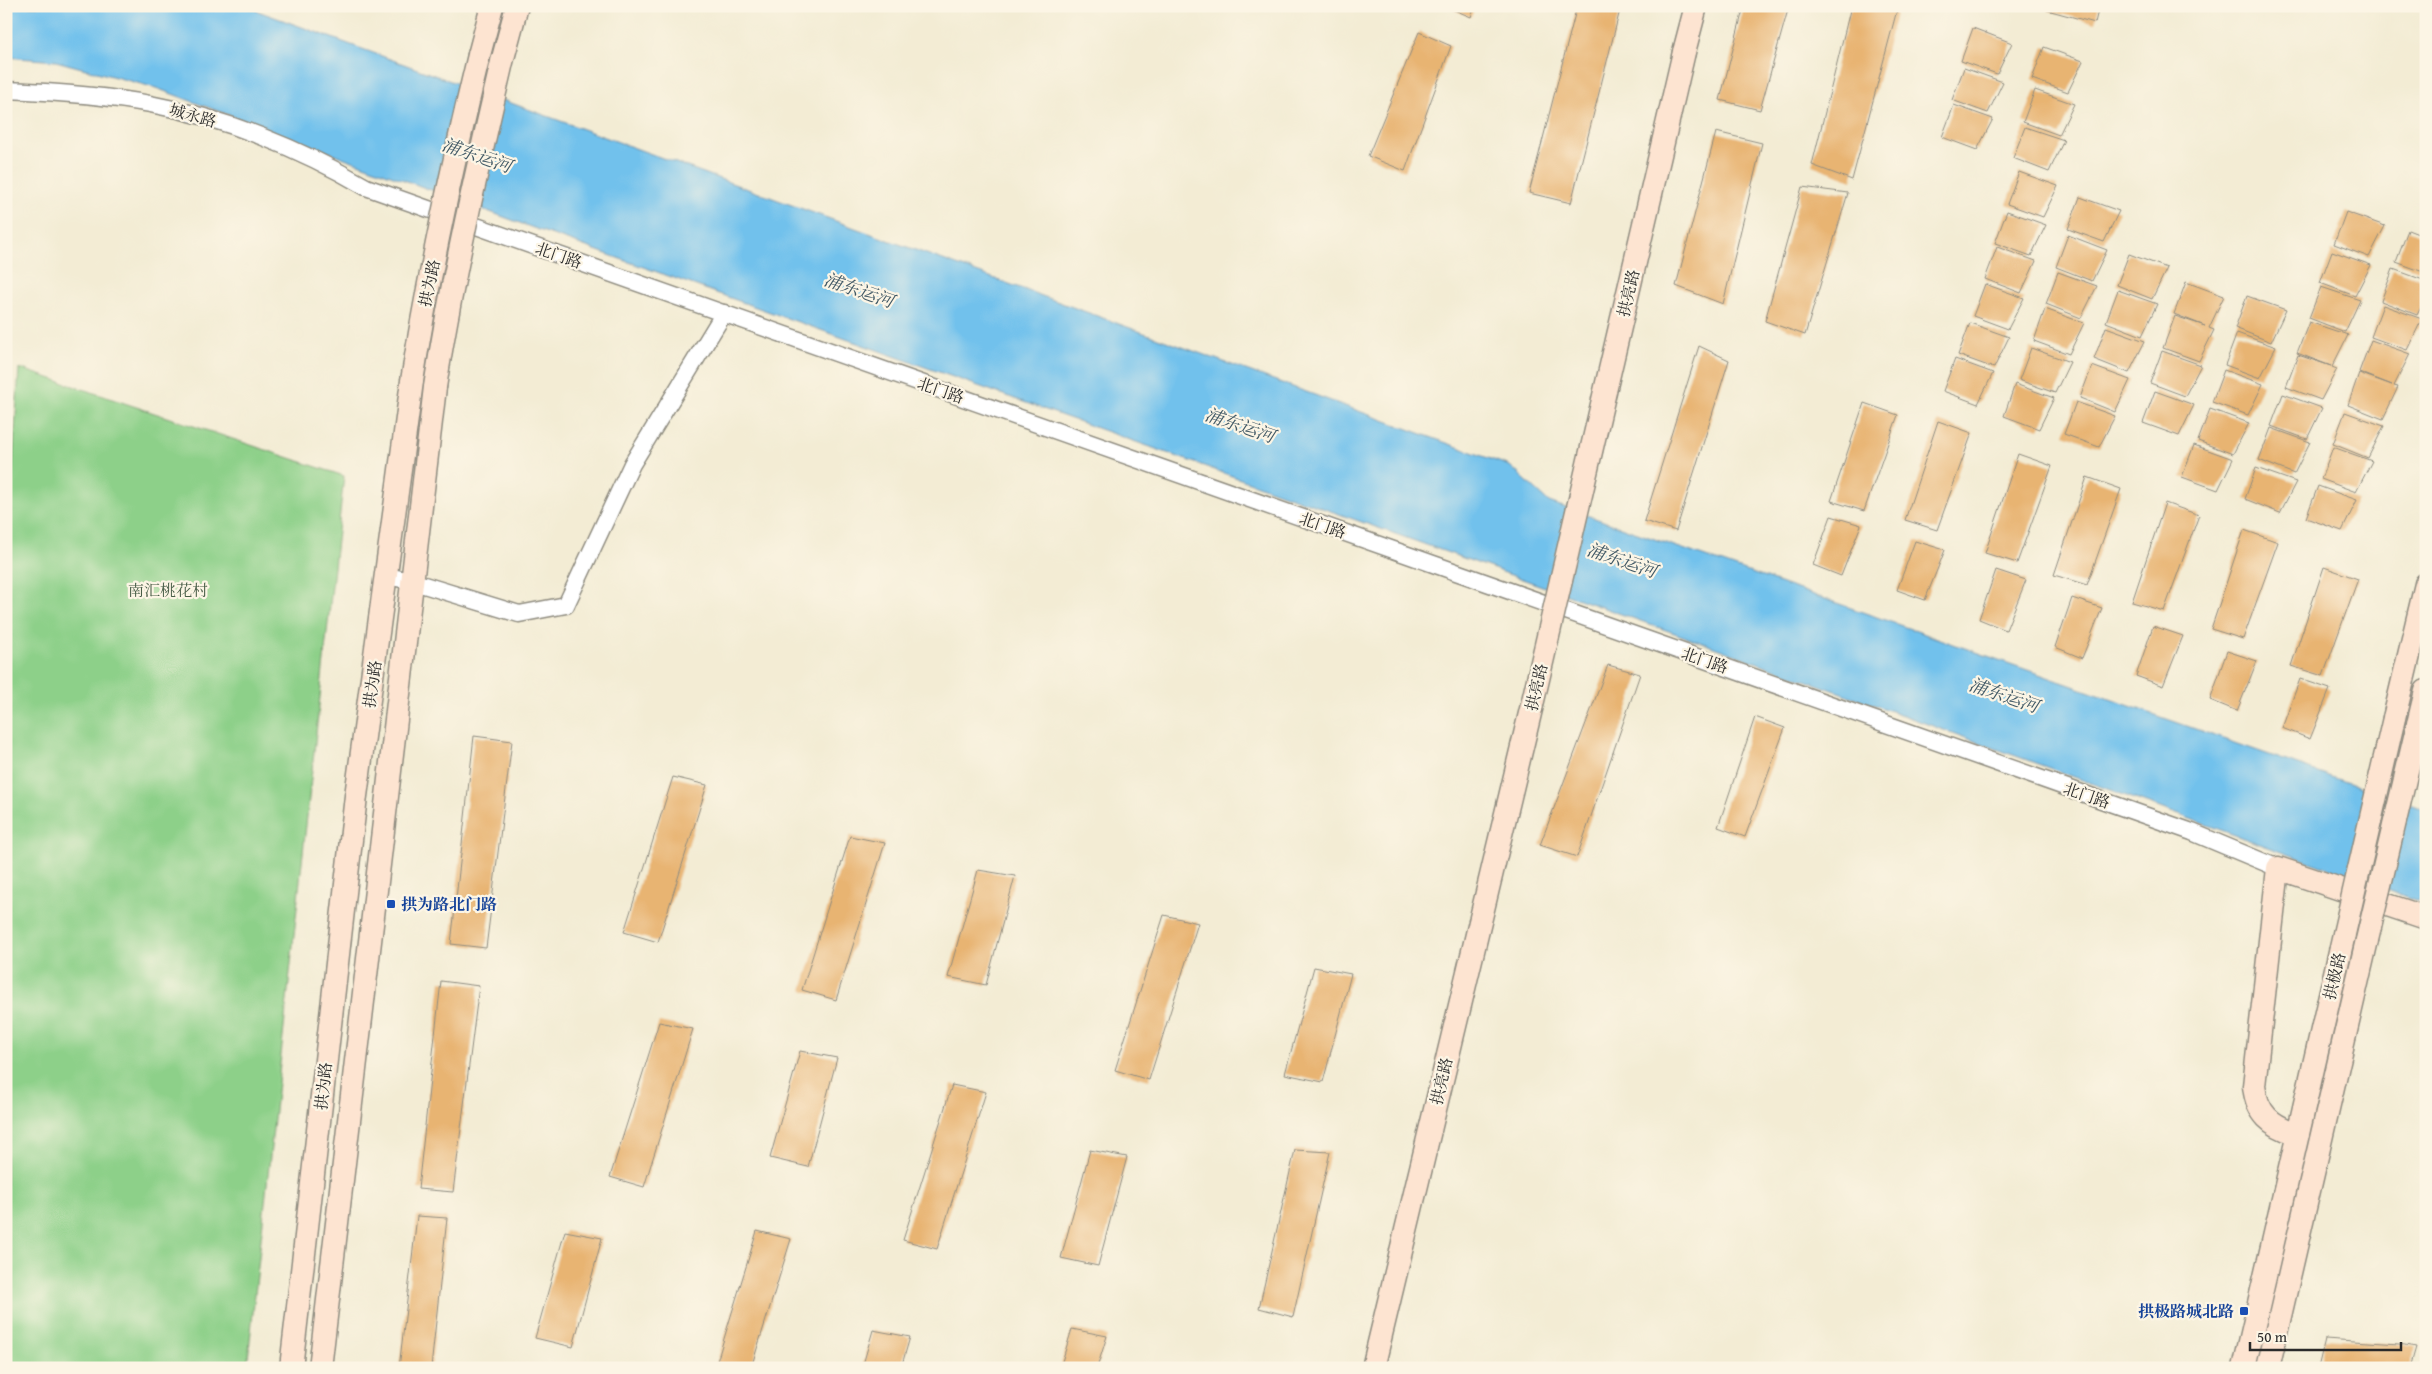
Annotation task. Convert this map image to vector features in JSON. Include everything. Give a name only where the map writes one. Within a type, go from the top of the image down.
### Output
[{"type":"main road","name":"拱为路","points":[[291,1368],[356,796],[412,381],[422,317],[453,166],[492,6]]},
{"type":"main road","name":"拱为路","points":[[320,1368],[435,387],[474,182],[517,6]]},
{"type":"main road","name":"拱亮路","points":[[1373,1368],[1532,705],[1696,6]]},
{"type":"main road","name":"拱极路","points":[[2244,1368],[2426,584]]},
{"type":"main road","name":"拱极路","points":[[2268,1368],[2426,691]]},
{"type":"main road","name":"北门路","points":[[2278,868],[2426,918]]},
{"type":"main road","points":[[2278,868],[2254,1086],[2258,1106],[2267,1120],[2284,1130],[2298,1134]]},
{"type":"street","name":"城永路","points":[[6,90],[117,99],[183,112],[224,124],[326,164],[366,187]]},
{"type":"street","name":"北门路","points":[[366,187],[2182,829],[2278,868]]},
{"type":"street","points":[[387,576],[411,580],[519,614],[566,605],[632,464],[724,313]]},
{"type":"green space","name":"南汇桃花村","points":[[19,368],[344,476],[247,1368],[6,1368],[6,575]]},
{"type":"water","name":"浦东运河","points":[[6,6],[244,6],[1510,466],[1549,502],[2426,810],[2426,904],[1711,646],[536,229],[156,88],[56,61],[6,57]]},
{"type":"building","points":[[1445,6],[1475,6],[1471,17]]},
{"type":"building","points":[[1577,6],[1621,6],[1571,203],[1529,193]]},
{"type":"building","points":[[1744,6],[1789,6],[1760,110],[1720,100]]},
{"type":"building","points":[[1851,6],[1898,6],[1852,180],[1812,165]]},
{"type":"building","points":[[2048,6],[2099,6],[2095,23],[2047,10]]},
{"type":"building","points":[[1973,28],[2012,43],[1997,74],[1961,61]]},
{"type":"building","points":[[1419,32],[1451,46],[1405,171],[1368,156]]},
{"type":"building","points":[[2044,47],[2083,61],[2068,92],[2032,79]]},
{"type":"building","points":[[1964,68],[2003,82],[1988,113],[1952,100]]},
{"type":"building","points":[[2035,90],[2074,104],[2059,135],[2023,122]]},
{"type":"building","points":[[1954,105],[1993,119],[1977,150],[1942,137]]},
{"type":"building","points":[[2025,127],[2064,140],[2049,172],[2013,158]]},
{"type":"building","points":[[1716,132],[1762,143],[1723,304],[1676,286]]},
{"type":"building","points":[[2019,172],[2058,186],[2043,217],[2007,204]]},
{"type":"building","points":[[1802,187],[1848,193],[1805,335],[1765,321]]},
{"type":"building","points":[[2080,197],[2119,211],[2104,242],[2068,229]]},
{"type":"building","points":[[2007,211],[2046,225],[2031,256],[1995,243]]},
{"type":"building","points":[[2346,212],[2385,226],[2369,257],[2334,244]]},
{"type":"building","points":[[2408,230],[2426,237],[2426,273],[2396,262]]},
{"type":"building","points":[[2068,235],[2107,250],[2092,281],[2056,267]]},
{"type":"building","points":[[1997,247],[2036,261],[2021,293],[1985,279]]},
{"type":"building","points":[[2332,251],[2371,265],[2355,296],[2320,283]]},
{"type":"building","points":[[2129,254],[2167,268],[2152,299],[2117,285]]},
{"type":"building","points":[[2393,269],[2426,281],[2426,297],[2417,315],[2381,301]]},
{"type":"building","points":[[2058,272],[2097,286],[2081,318],[2046,304]]},
{"type":"building","points":[[2186,282],[2224,296],[2209,328],[2214,330],[2199,361],[2163,348],[2175,316],[2205,326],[2174,314]]},
{"type":"building","points":[[1985,284],[2024,298],[2008,329],[1973,316]]},
{"type":"building","points":[[2321,287],[2360,300],[2345,332],[2309,318]]},
{"type":"building","points":[[2118,290],[2157,304],[2142,336],[2106,322]]},
{"type":"building","points":[[2247,296],[2286,310],[2271,342],[2235,328]]},
{"type":"building","points":[[2383,305],[2422,319],[2407,350],[2371,337]]},
{"type":"building","points":[[2045,309],[2084,323],[2069,354],[2034,341]]},
{"type":"building","points":[[2309,322],[2348,335],[2332,367],[2337,369],[2321,400],[2286,387],[2298,355],[2331,366],[2297,353]]},
{"type":"building","points":[[1970,323],[2009,337],[1994,368],[1958,355]]},
{"type":"building","points":[[2106,327],[2145,341],[2129,373],[2094,359]]},
{"type":"building","points":[[2237,333],[2276,347],[2260,378],[2225,365]]},
{"type":"building","points":[[2371,340],[2410,354],[2394,386],[2398,387],[2383,419],[2348,405],[2359,373],[2392,385],[2359,372]]},
{"type":"building","points":[[1699,346],[1729,360],[1676,531],[1644,521]]},
{"type":"building","points":[[2031,348],[2070,362],[2055,393],[2019,380]]},
{"type":"building","points":[[2162,351],[2201,365],[2185,396],[2150,383]]},
{"type":"building","points":[[1955,359],[1993,373],[1978,404],[1943,391]]},
{"type":"building","points":[[2092,366],[2130,380],[2115,412],[2080,398]]},
{"type":"building","points":[[2224,370],[2263,384],[2248,415],[2212,402]]},
{"type":"building","points":[[2015,384],[2054,398],[2039,429],[2004,416]]},
{"type":"building","points":[[2155,391],[2194,405],[2179,436],[2143,423]]},
{"type":"building","points":[[2283,394],[2322,408],[2307,439],[2271,426]]},
{"type":"building","points":[[2076,402],[2115,416],[2099,447],[2064,434]]},
{"type":"building","points":[[1864,403],[1898,415],[1864,511],[1831,501]]},
{"type":"building","points":[[2210,409],[2249,423],[2233,454],[2198,441]]},
{"type":"building","points":[[2345,412],[2384,426],[2368,458],[2333,444]]},
{"type":"building","points":[[1938,421],[1972,433],[1937,530],[1905,520]]},
{"type":"building","points":[[2271,428],[2310,442],[2294,474],[2259,460]]},
{"type":"building","points":[[2194,445],[2233,459],[2218,490],[2182,477]]},
{"type":"building","points":[[2333,447],[2372,461],[2356,492],[2321,479]]},
{"type":"building","points":[[2018,454],[2052,466],[2017,563],[1985,553]]},
{"type":"building","points":[[2256,468],[2296,482],[2280,513],[2245,499]]},
{"type":"building","points":[[2087,477],[2121,489],[2087,585],[2054,575]]},
{"type":"building","points":[[2318,486],[2357,500],[2342,531],[2306,518]]},
{"type":"building","points":[[2165,503],[2199,515],[2164,611],[2132,602]]},
{"type":"building","points":[[1831,516],[1861,525],[1841,576],[1813,565]]},
{"type":"building","points":[[2244,530],[2278,542],[2243,639],[2211,629]]},
{"type":"building","points":[[1915,541],[1945,550],[1925,600],[1897,590]]},
{"type":"building","points":[[2324,567],[2358,579],[2323,676],[2291,666]]},
{"type":"building","points":[[1996,570],[2026,580],[2006,630],[1979,619]]},
{"type":"building","points":[[2072,598],[2102,608],[2082,658],[2055,647]]},
{"type":"building","points":[[2153,626],[2183,636],[2163,686],[2136,676]]},
{"type":"building","points":[[2227,651],[2257,661],[2237,711],[2210,700]]},
{"type":"building","points":[[1608,665],[1640,674],[1577,857],[1540,845]]},
{"type":"building","points":[[2300,679],[2330,689],[2310,739],[2282,728]]},
{"type":"building","points":[[1755,717],[1785,728],[1745,837],[1718,827]]},
{"type":"building","points":[[474,736],[512,741],[486,948],[451,944]]},
{"type":"building","points":[[673,777],[707,785],[658,942],[624,932]]},
{"type":"building","points":[[850,836],[885,843],[836,1000],[802,990]]},
{"type":"building","points":[[978,870],[1015,876],[986,985],[948,977]]},
{"type":"building","points":[[1164,915],[1198,923],[1149,1080],[1115,1070]]},
{"type":"building","points":[[1314,967],[1351,974],[1323,1082],[1285,1074]]},
{"type":"building","points":[[441,981],[479,986],[453,1192],[418,1189]]},
{"type":"building","points":[[659,1022],[693,1029],[644,1187],[610,1177]]},
{"type":"building","points":[[800,1051],[837,1058],[808,1167],[770,1158]]},
{"type":"building","points":[[952,1085],[986,1092],[937,1249],[903,1240]]},
{"type":"building","points":[[1090,1150],[1127,1157],[1098,1266],[1061,1258]]},
{"type":"building","points":[[1295,1150],[1330,1152],[1293,1317],[1259,1308]]},
{"type":"building","points":[[417,1216],[447,1218],[431,1368],[399,1368]]},
{"type":"building","points":[[565,1231],[602,1238],[573,1347],[535,1338]]},
{"type":"building","points":[[757,1231],[791,1239],[751,1368],[715,1368]]},
{"type":"building","points":[[1072,1329],[1107,1336],[1097,1368],[1060,1368]]},
{"type":"building","points":[[873,1330],[910,1337],[901,1368],[862,1368]]},
{"type":"building","points":[[2325,1339],[2416,1347],[2410,1368],[2318,1368]]},
{"type":"place","name":"拱为路北门路","points":[[391,904]]},
{"type":"place","name":"拱极路城北路","points":[[2244,1311]]}]
